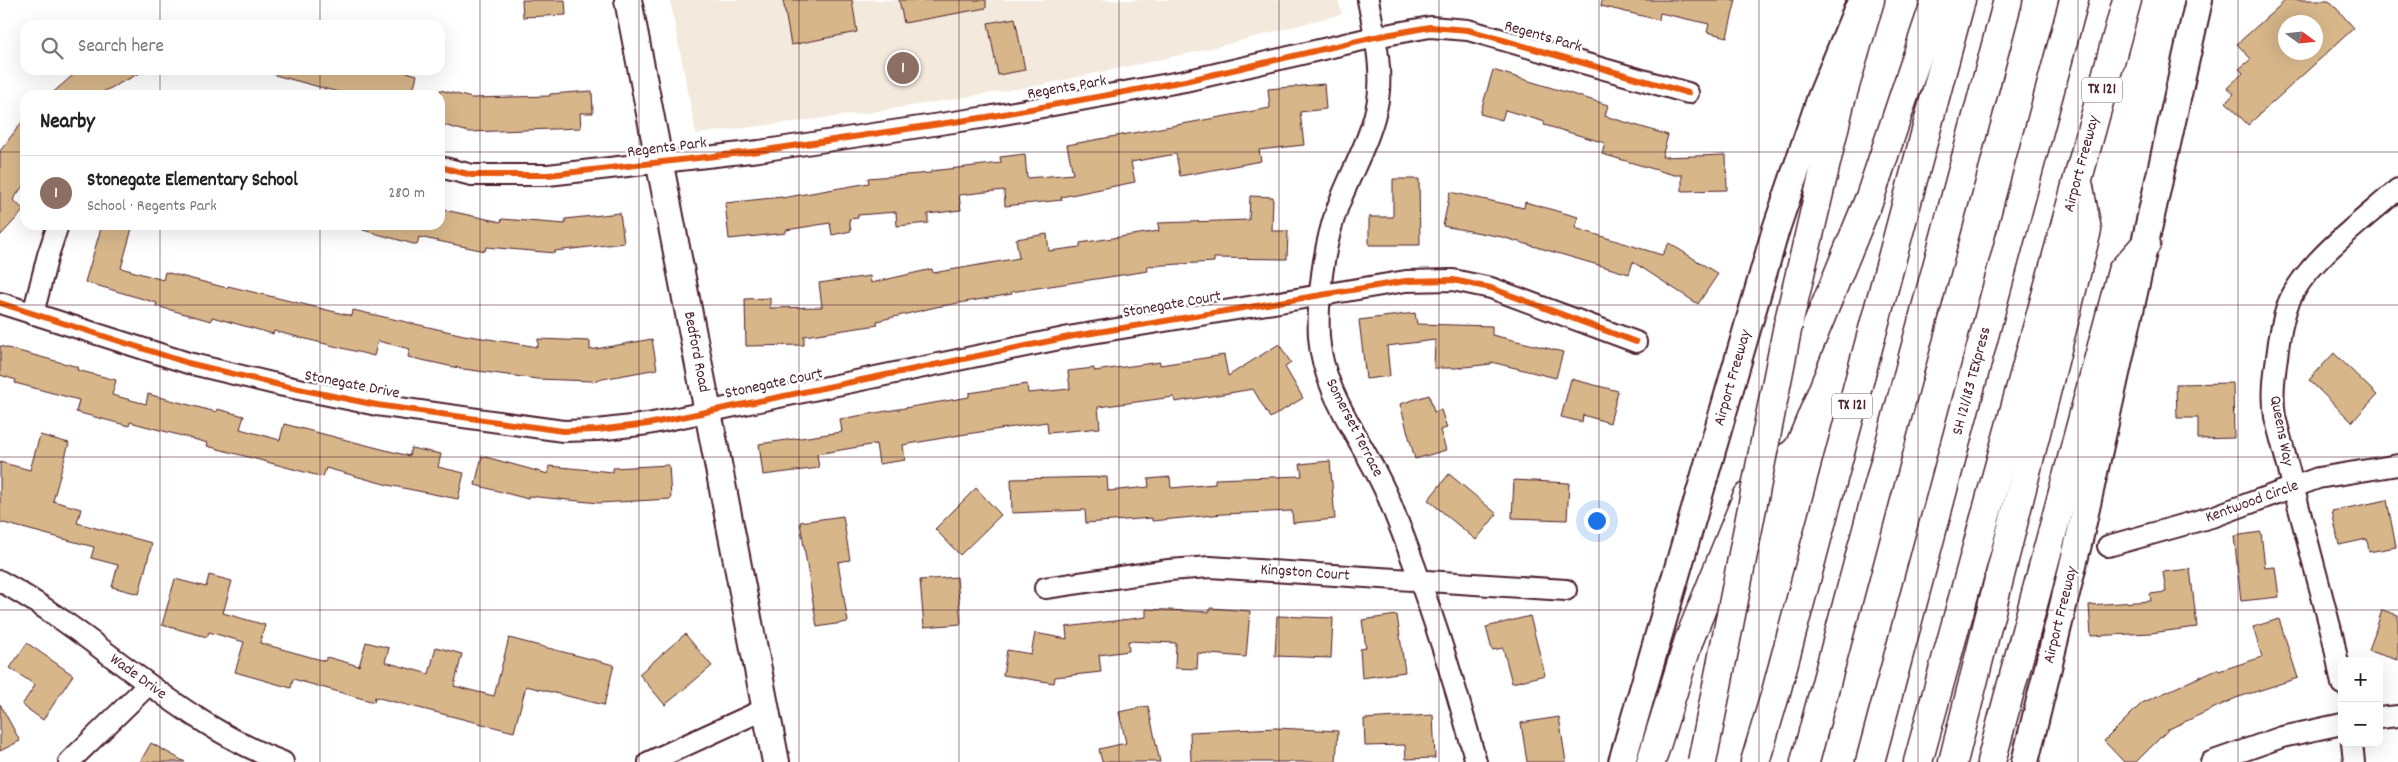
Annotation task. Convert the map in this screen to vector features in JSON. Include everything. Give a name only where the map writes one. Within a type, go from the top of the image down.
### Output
[{"type":"highway","points":[[1702,762],[1788,325],[1837,112],[1870,0]]},
{"type":"highway","points":[[1651,762],[1689,640],[1870,197],[1936,0]]},
{"type":"highway","name":"TX 121","points":[[1755,762],[1776,692],[1961,0]]},
{"type":"highway","points":[[1805,762],[2008,0]]},
{"type":"highway","name":"SH 121/183 TEXpress","points":[[1870,762],[2074,0]]},
{"type":"highway","name":"Airport Freeway","points":[[1918,762],[2127,0]]},
{"type":"highway","points":[[1953,762],[2087,230],[2078,181]]},
{"type":"highway","points":[[1991,762],[2122,271],[2146,244]]},
{"type":"main road","name":"Bedford Road","points":[[628,0],[776,762]]},
{"type":"main road","name":"Airport Freeway","points":[[1622,762],[1776,229],[1821,97],[1861,0]]},
{"type":"main road","name":"Airport Freeway","points":[[2025,762],[2077,549],[2199,0]]},
{"type":"street","name":"Somerset Terrace","points":[[1368,0],[1379,71],[1378,100],[1371,126],[1336,210],[1326,250],[1319,336],[1323,368],[1340,405],[1378,474],[1457,691],[1476,762]]},
{"type":"street","name":"Regents Park","points":[[445,168],[472,175],[548,175],[759,151],[987,117],[1185,81],[1375,36],[1430,27],[1468,30],[1688,93]]},
{"type":"street","name":"Queens Way","points":[[2338,664],[2333,638],[2275,418],[2272,394],[2280,332],[2289,304],[2300,283],[2325,254],[2397,191]]},
{"type":"street","points":[[33,314],[56,230]]},
{"type":"street","name":"Stonegate Court","points":[[708,411],[1074,336],[1321,293],[1406,281],[1452,280],[1491,288],[1636,342]]},
{"type":"street","name":"Stonegate Drive","points":[[0,303],[188,363],[284,386],[378,405],[563,431],[597,430],[648,424],[708,411]]},
{"type":"street","name":"Kentwood Circle","points":[[2108,546],[2216,516],[2318,478],[2398,465]]},
{"type":"street","name":"Kingston Court","points":[[1046,588],[1169,570],[1210,567],[1566,590]]},
{"type":"street","name":"Wade Drive","points":[[0,581],[58,616],[148,685],[202,722],[282,762]]},
{"type":"street","points":[[69,762],[148,685]]},
{"type":"street","points":[[649,762],[765,709]]},
{"type":"street","points":[[2383,718],[2398,716]]},
{"type":"street","points":[[2211,762],[2282,738],[2338,725]]},
{"type":"street","points":[[2352,747],[2354,762]]},
{"type":"shaded area","points":[[670,0],[1338,0],[1342,14],[1204,50],[1041,85],[873,112],[696,134]]},
{"type":"building","points":[[522,0],[565,0],[566,15],[523,17]]},
{"type":"building","points":[[783,0],[852,0],[857,32],[791,45]]},
{"type":"building","points":[[899,0],[986,0],[986,8],[904,23]]},
{"type":"building","points":[[1602,0],[1736,0],[1727,37],[1707,32],[1709,24],[1660,13],[1659,20],[1601,6]]},
{"type":"building","points":[[2286,0],[2329,0],[2354,28],[2323,56],[2323,15],[2278,15],[2278,60],[2319,60],[2248,125],[2226,102],[2234,94],[2227,88],[2243,73],[2239,69],[2251,59],[2237,44]]},
{"type":"building","points":[[1015,18],[1025,70],[998,75],[988,23]]},
{"type":"building","points":[[1493,70],[1608,105],[1605,116],[1668,135],[1662,157],[1726,155],[1727,190],[1682,191],[1682,175],[1674,175],[1602,154],[1605,143],[1544,125],[1545,122],[1505,110],[1502,120],[1480,114]]},
{"type":"building","points":[[73,75],[136,75],[107,90],[56,90]]},
{"type":"building","points":[[275,75],[417,75],[413,90],[330,90]]},
{"type":"building","points":[[1324,84],[1326,109],[1300,112],[1304,145],[1259,150],[1261,161],[1180,176],[1176,154],[1131,162],[1135,182],[1061,197],[1062,200],[1005,206],[1004,190],[959,195],[961,210],[928,214],[928,223],[897,226],[896,212],[858,215],[858,218],[849,219],[851,231],[832,235],[830,223],[786,230],[786,233],[729,239],[725,203],[782,198],[869,183],[868,178],[931,173],[931,171],[1001,163],[1000,157],[1025,154],[1027,178],[1073,174],[1067,145],[1270,108],[1268,89]]},
{"type":"building","points":[[445,91],[472,98],[550,96],[550,94],[592,91],[593,113],[580,113],[581,128],[469,132],[445,125]]},
{"type":"building","points":[[20,125],[20,190],[13,200],[20,206],[20,214],[0,236],[0,151]]},
{"type":"building","points":[[1393,179],[1419,179],[1420,245],[1369,245],[1369,217],[1393,217]]},
{"type":"building","points":[[1450,192],[1524,208],[1525,202],[1578,217],[1575,228],[1662,255],[1669,243],[1718,274],[1698,304],[1633,262],[1629,274],[1502,237],[1443,226]]},
{"type":"building","points":[[1250,196],[1273,197],[1272,231],[1288,231],[1287,259],[1214,258],[1214,262],[1147,266],[1148,271],[1011,292],[1012,294],[936,307],[877,321],[878,325],[804,336],[804,345],[746,346],[745,299],[770,298],[770,308],[822,307],[819,283],[870,276],[871,283],[932,269],[933,273],[1019,258],[1016,239],[1047,234],[1049,251],[1080,247],[1080,243],[1159,231],[1158,223],[1249,220]]},
{"type":"building","points":[[445,210],[501,222],[502,219],[565,224],[565,219],[620,213],[624,243],[555,251],[555,253],[486,247],[485,251],[419,237],[417,245],[363,230],[445,230]]},
{"type":"building","points":[[101,230],[132,230],[121,268],[163,280],[165,272],[352,316],[353,310],[464,335],[538,347],[538,339],[590,341],[590,350],[652,339],[657,369],[592,381],[537,379],[463,369],[408,357],[410,349],[378,341],[374,356],[274,331],[273,334],[212,317],[211,321],[156,306],[157,303],[85,282]]},
{"type":"building","points":[[1415,313],[1417,324],[1492,326],[1492,335],[1563,352],[1556,378],[1491,362],[1491,364],[1456,368],[1434,368],[1435,340],[1387,346],[1390,376],[1366,379],[1359,320]]},
{"type":"building","points":[[1279,344],[1291,363],[1285,367],[1303,398],[1270,418],[1253,389],[1175,402],[1174,397],[1098,407],[1100,428],[1048,433],[1047,422],[960,435],[903,445],[905,460],[879,464],[876,444],[817,454],[819,468],[763,475],[759,444],[842,432],[840,419],[969,397],[969,393],[1027,384],[1028,393],[1070,389],[1068,371],[1094,368],[1094,371],[1160,362],[1160,365],[1224,355],[1228,376]]},
{"type":"building","points":[[0,346],[78,367],[77,370],[116,380],[112,395],[146,404],[148,394],[216,412],[217,409],[244,416],[240,429],[280,440],[284,424],[409,456],[411,448],[441,454],[438,467],[464,473],[458,499],[388,485],[326,468],[323,477],[207,446],[208,443],[130,422],[129,426],[76,412],[79,400],[15,383],[16,380],[0,375]]},
{"type":"building","points":[[2334,353],[2377,395],[2352,422],[2309,380]]},
{"type":"building","points":[[1571,379],[1618,391],[1610,423],[1583,415],[1582,422],[1561,417]]},
{"type":"building","points":[[2233,383],[2234,438],[2198,439],[2198,418],[2177,418],[2176,384]]},
{"type":"building","points":[[1429,395],[1434,412],[1441,410],[1447,428],[1440,430],[1446,450],[1415,459],[1400,404]]},
{"type":"building","points":[[40,435],[69,443],[53,501],[81,509],[77,523],[152,543],[139,594],[112,587],[118,565],[91,558],[94,547],[0,522],[0,462],[30,470]]},
{"type":"building","points":[[482,456],[548,474],[549,466],[613,472],[613,468],[669,465],[671,499],[599,503],[528,496],[528,499],[475,485]]},
{"type":"building","points":[[1330,461],[1335,519],[1293,523],[1292,511],[1223,514],[1152,521],[1152,518],[1086,523],[1085,510],[1012,513],[1011,479],[1107,477],[1108,491],[1149,487],[1148,479],[1170,477],[1171,488],[1215,484],[1215,479],[1302,476],[1300,464]]},
{"type":"building","points":[[1449,474],[1497,514],[1476,540],[1428,500]]},
{"type":"building","points":[[1514,480],[1569,483],[1567,520],[1512,518]]},
{"type":"building","points":[[976,488],[1001,515],[960,555],[935,529]]},
{"type":"building","points":[[2387,500],[2396,547],[2369,552],[2367,539],[2339,545],[2332,511]]},
{"type":"building","points":[[843,516],[850,560],[838,562],[848,622],[817,627],[800,522]]},
{"type":"building","points":[[2261,532],[2265,568],[2275,567],[2279,597],[2241,601],[2234,536]]},
{"type":"building","points":[[2190,569],[2197,627],[2151,633],[2091,636],[2089,605],[2151,601],[2150,594],[2166,592],[2163,572]]},
{"type":"building","points":[[209,575],[232,581],[223,613],[265,625],[260,643],[325,661],[327,657],[359,666],[366,642],[389,648],[385,662],[429,674],[436,647],[462,654],[454,686],[494,696],[509,638],[614,665],[604,705],[526,686],[514,732],[375,697],[374,702],[293,679],[291,688],[235,672],[244,642],[209,632],[207,637],[162,625],[175,579],[206,587]]},
{"type":"building","points":[[957,577],[961,624],[924,627],[920,580]]},
{"type":"building","points":[[1210,608],[1250,611],[1246,657],[1198,653],[1197,669],[1175,668],[1176,643],[1128,641],[1129,651],[1099,655],[1101,672],[1055,677],[1054,683],[1003,675],[1007,650],[1031,654],[1035,633],[1067,639],[1066,627],[1146,617],[1146,609],[1210,612]]},
{"type":"building","points":[[2382,610],[2398,615],[2398,660],[2369,651]]},
{"type":"building","points":[[1397,615],[1405,672],[1362,678],[1360,649],[1366,648],[1362,620]]},
{"type":"building","points":[[1277,616],[1333,618],[1331,658],[1275,656]]},
{"type":"building","points":[[1530,616],[1545,675],[1512,683],[1503,648],[1492,650],[1486,627]]},
{"type":"building","points":[[2279,619],[2298,678],[2236,698],[2169,729],[2136,762],[2124,762],[2104,741],[2142,703],[2217,669],[2219,671],[2262,657],[2253,627]]},
{"type":"building","points":[[685,634],[712,666],[665,705],[639,674]]},
{"type":"building","points":[[27,643],[73,675],[43,720],[22,705],[35,685],[10,668]]},
{"type":"building","points":[[0,704],[20,741],[0,751]]},
{"type":"building","points":[[1148,706],[1160,762],[1102,762],[1099,749],[1126,743],[1119,712]]},
{"type":"building","points":[[1433,715],[1435,758],[1406,759],[1405,745],[1365,746],[1364,719]]},
{"type":"building","points":[[1559,717],[1566,762],[1527,762],[1521,723]]},
{"type":"building","points":[[1276,728],[1338,731],[1336,762],[1191,762],[1190,732]]},
{"type":"building","points":[[151,743],[185,762],[140,762]]},
{"type":"cycle path","points":[[445,168],[472,175],[548,175],[759,151],[987,117],[1185,81],[1375,37],[1430,27],[1468,30],[1688,93]]},
{"type":"cycle path","points":[[0,303],[188,363],[284,386],[377,405],[563,431],[597,430],[648,424],[1074,336],[1406,281],[1453,280],[1491,288],[1636,342]]},
{"type":"place","name":"Stonegate Elementary School","points":[[903,68]]}]
